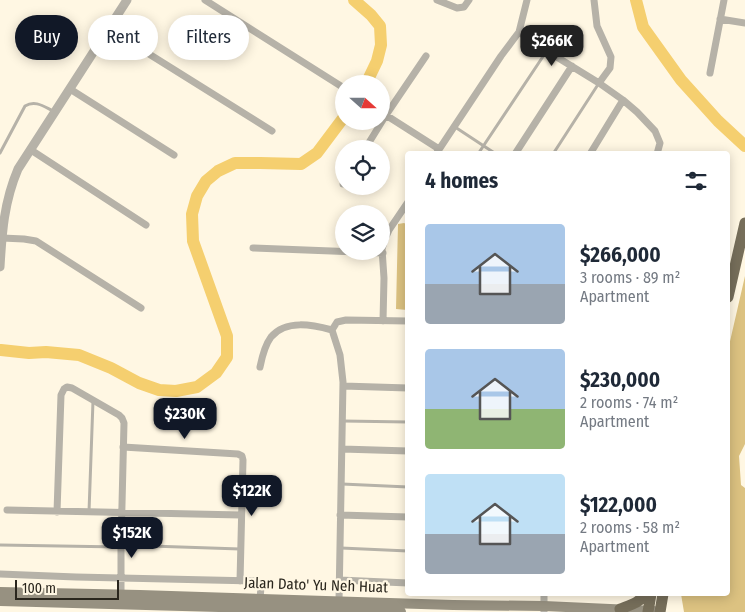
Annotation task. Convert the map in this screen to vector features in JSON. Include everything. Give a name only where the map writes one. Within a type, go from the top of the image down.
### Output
[{"type":"highway","points":[[730,288],[745,223]]},
{"type":"highway","points":[[620,609],[637,603],[644,596]]},
{"type":"highway","points":[[651,596],[655,611]]},
{"type":"highway","points":[[655,611],[662,596]]},
{"type":"main road","name":"Jalan Dato' Yu Neh Huat","points":[[0,592],[260,606],[405,609],[620,609],[655,611]]},
{"type":"main road","name":"Jalan Dato' Yu Neh Huat","points":[[0,601],[39,603],[121,599],[239,598],[254,602],[260,606]]},
{"type":"main road","name":"Jalan Dato' Yu Neh Huat","points":[[260,606],[265,602],[284,600],[342,608]]},
{"type":"street","points":[[118,15],[127,0]]},
{"type":"street","points":[[205,0],[335,82]]},
{"type":"street","points":[[437,0],[457,8],[464,7],[469,0]]},
{"type":"street","points":[[390,118],[438,151],[519,32],[527,0]]},
{"type":"street","points":[[594,0],[597,26],[611,57],[610,68],[599,83]]},
{"type":"street","points":[[710,73],[724,0]]},
{"type":"street","points":[[720,19],[745,24]]},
{"type":"street","points":[[519,32],[599,83],[637,112],[655,131],[660,143],[658,151]]},
{"type":"street","points":[[390,106],[426,56]]},
{"type":"street","points":[[0,267],[6,204],[11,185],[18,169],[89,60]]},
{"type":"street","points":[[158,60],[272,131]]},
{"type":"street","points":[[517,151],[572,66]]},
{"type":"street","points":[[70,89],[174,155]]},
{"type":"street","points":[[592,151],[623,100]]},
{"type":"street","points":[[31,150],[146,225]]},
{"type":"street","points":[[390,229],[405,210]]},
{"type":"street","points":[[2,238],[36,241],[141,308]]},
{"type":"street","points":[[253,248],[335,251]]},
{"type":"street","points":[[383,260],[383,321]]},
{"type":"street","points":[[342,608],[339,580],[343,386],[340,355],[332,330],[337,322],[346,320],[405,322]]},
{"type":"street","points":[[260,366],[271,337],[281,329],[304,325],[332,330]]},
{"type":"street","points":[[343,386],[405,388]]},
{"type":"street","points":[[56,512],[61,395],[67,387],[119,415],[124,423],[121,599]]},
{"type":"street","points":[[123,447],[238,454],[242,456],[240,581]]},
{"type":"street","points":[[342,449],[405,451]]},
{"type":"street","points":[[7,510],[241,515]]},
{"type":"street","points":[[340,515],[405,518]]},
{"type":"street","points":[[0,574],[256,582],[261,587],[260,606]]},
{"type":"street","points":[[339,580],[405,583]]},
{"type":"street","points":[[544,596],[544,609]]},
{"type":"lane","points":[[480,151],[547,51]]},
{"type":"lane","points":[[555,151],[599,83]]},
{"type":"lane","points":[[0,153],[25,106],[37,103],[56,112]]},
{"type":"lane","points":[[454,127],[491,151]]},
{"type":"lane","points":[[89,512],[93,400]]},
{"type":"lane","points":[[342,421],[405,422]]},
{"type":"lane","points":[[341,484],[405,487]]},
{"type":"lane","points":[[0,545],[241,549]]},
{"type":"lane","points":[[340,548],[405,551]]},
{"type":"shaded area","points":[[398,224],[405,224],[405,310],[396,309]]},
{"type":"shaded area","points":[[745,276],[745,444],[739,456],[741,485],[745,488],[745,612],[684,612],[681,596],[730,596],[730,341]]},
{"type":"waterway","points":[[354,0],[380,26],[381,45],[377,61],[370,75]]},
{"type":"waterway","points":[[636,0],[643,27],[681,80],[718,121],[745,146]]},
{"type":"waterway","points":[[1,350],[79,355],[111,368],[139,383],[159,390],[176,391],[197,387],[216,373],[227,357],[227,336],[193,241],[192,214],[197,196],[206,181],[218,171],[235,163],[301,164],[317,153],[335,129]]}]
